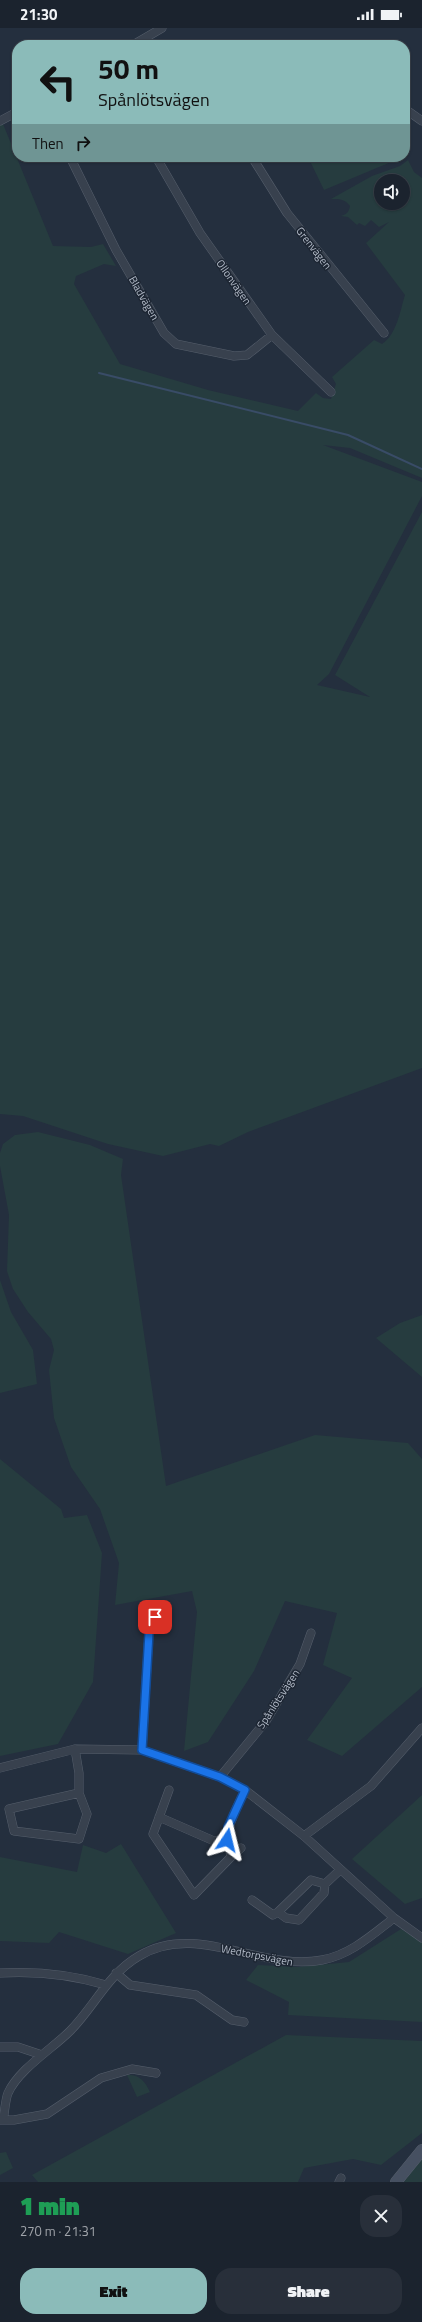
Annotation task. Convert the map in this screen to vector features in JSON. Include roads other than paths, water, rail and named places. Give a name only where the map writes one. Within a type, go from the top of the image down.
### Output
[{"type":"street","points":[[142,40],[162,28]]},
{"type":"street","points":[[410,113],[422,121]]},
{"type":"street","points":[[0,121],[12,115]]},
{"type":"street","name":"Bladvägen","points":[[72,162],[116,250],[164,333],[176,344],[234,356],[247,355],[272,335]]},
{"type":"street","name":"Ollonvägen","points":[[159,162],[200,233],[272,335],[331,392]]},
{"type":"street","name":"Grenvägen","points":[[255,162],[287,213],[384,333]]},
{"type":"street","points":[[142,1750],[149,1633],[155,1617]]},
{"type":"street","name":"Spånlötsvägen","points":[[220,1777],[266,1721],[300,1664],[310,1633]]},
{"type":"street","points":[[304,1836],[371,1786],[422,1728]]},
{"type":"street","points":[[75,1749],[79,1773],[79,1793],[87,1814],[79,1839],[14,1831],[9,1810],[79,1793]]},
{"type":"street","points":[[0,1768],[75,1749],[142,1750],[220,1777],[245,1790],[304,1836],[394,1918],[422,1938]]},
{"type":"street","points":[[169,1790],[153,1834],[194,1895],[231,1856],[241,1848]]},
{"type":"street","points":[[231,1856],[227,1840],[228,1827],[245,1790]]},
{"type":"street","points":[[159,1817],[214,1841],[227,1840]]},
{"type":"street","points":[[278,1912],[286,1918],[299,1920],[324,1893],[325,1884],[340,1870]]},
{"type":"street","points":[[252,1900],[273,1916],[311,1880],[325,1884]]},
{"type":"street","name":"Wedtorpsvägen","points":[[156,2073],[132,2069],[101,2078],[47,2114],[14,2120],[2,2120],[8,2093],[42,2054],[70,2031],[116,1973],[140,1955],[172,1944],[193,1943],[292,1962],[322,1960],[344,1953],[394,1918]]},
{"type":"street","points":[[0,1972],[27,1972],[92,1981],[106,1986]]},
{"type":"street","points":[[116,1973],[130,1985],[196,1995],[232,2020],[244,2022]]},
{"type":"street","points":[[0,2047],[18,2046],[42,2054]]},
{"type":"street","points":[[396,2182],[422,2150]]},
{"type":"waterway","points":[[99,373],[348,435],[422,469]]}]
